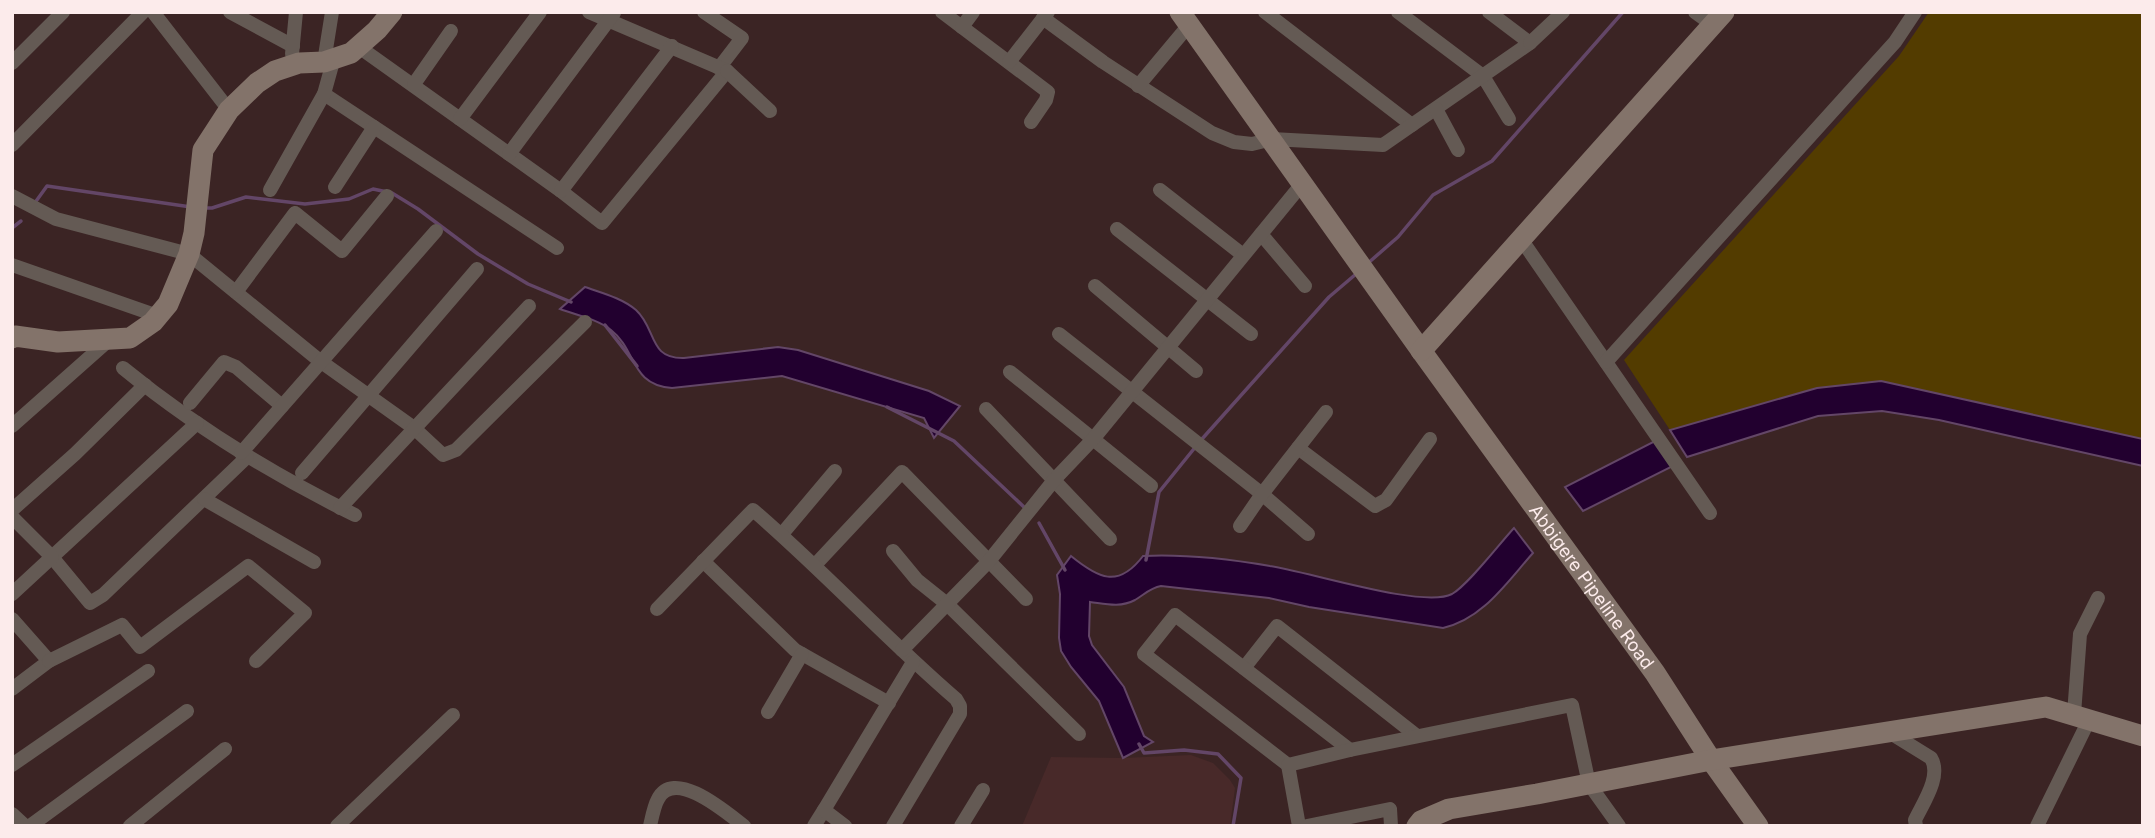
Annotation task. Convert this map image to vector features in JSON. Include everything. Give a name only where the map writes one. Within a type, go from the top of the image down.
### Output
[{"type":"street","points":[[12,63],[63,12]]},
{"type":"street","points":[[12,145],[143,12]]},
{"type":"street","points":[[153,12],[229,110]]},
{"type":"street","points":[[230,12],[292,56],[329,60],[351,53],[359,47],[392,12]]},
{"type":"street","points":[[12,338],[15,336],[58,342],[130,338],[158,316],[168,304],[189,254],[203,150],[229,110],[257,83],[292,56],[296,12]]},
{"type":"street","points":[[270,190],[324,94],[332,12]]},
{"type":"street","points":[[460,119],[540,12]]},
{"type":"street","points":[[589,12],[612,16],[671,47],[723,69],[770,111]]},
{"type":"street","points":[[359,47],[414,84],[602,223],[723,69],[742,38],[704,12]]},
{"type":"street","points":[[942,12],[1048,92],[1046,100],[1031,122]]},
{"type":"street","points":[[962,27],[973,12]]},
{"type":"street","points":[[1265,12],[1412,125]]},
{"type":"street","points":[[1398,12],[1483,76],[1509,119]]},
{"type":"street","points":[[1489,12],[1531,43]]},
{"type":"street","points":[[1009,62],[1045,15],[1138,86],[1212,133],[1234,142],[1252,144],[1272,139],[1384,145],[1531,43],[1563,12]]},
{"type":"street","points":[[1421,351],[1718,19],[1695,12]]},
{"type":"street","points":[[1606,362],[1895,42],[1914,12]]},
{"type":"street","points":[[509,154],[612,16]]},
{"type":"street","points":[[1138,86],[1184,16]]},
{"type":"street","name":"Abbigere Pipeline Road","points":[[1184,16],[1421,351],[1655,673],[1711,760],[1758,826]]},
{"type":"street","points":[[414,84],[451,31]]},
{"type":"street","points":[[561,191],[671,47]]},
{"type":"street","points":[[324,94],[557,248]]},
{"type":"street","points":[[1436,109],[1458,150]]},
{"type":"street","points":[[335,187],[374,127]]},
{"type":"street","points":[[902,650],[989,561],[1055,479],[1094,438],[1302,184]]},
{"type":"street","points":[[1160,190],[1243,256]]},
{"type":"street","points":[[12,196],[56,219],[189,254],[320,361],[414,428],[443,455],[450,454],[509,399],[585,322]]},
{"type":"street","points":[[236,292],[295,213],[342,251],[387,196]]},
{"type":"street","points":[[1117,229],[1251,334]]},
{"type":"street","points":[[12,517],[52,557],[90,603],[103,595],[204,499],[244,455],[320,361],[436,231]]},
{"type":"street","points":[[1261,234],[1305,286]]},
{"type":"street","points":[[1521,239],[1710,513]]},
{"type":"street","points":[[12,265],[158,316]]},
{"type":"street","points":[[302,473],[477,269]]},
{"type":"street","points":[[1095,286],[1196,370]]},
{"type":"street","points":[[340,508],[529,306]]},
{"type":"street","points":[[1059,334],[1262,494],[1308,534]]},
{"type":"street","points":[[12,426],[109,340]]},
{"type":"street","points":[[190,403],[224,362],[236,367],[282,405]]},
{"type":"street","points":[[124,368],[244,455],[355,515]]},
{"type":"street","points":[[1010,372],[1151,485]]},
{"type":"street","points":[[12,510],[75,454],[145,385]]},
{"type":"street","points":[[986,409],[1110,539]]},
{"type":"street","points":[[1240,526],[1326,412]]},
{"type":"street","points":[[12,594],[197,423]]},
{"type":"street","points":[[1298,448],[1375,506],[1386,500],[1430,439]]},
{"type":"street","points":[[782,534],[835,471]]},
{"type":"street","points":[[815,565],[902,472],[1026,599]]},
{"type":"street","points":[[204,499],[314,562]]},
{"type":"street","points":[[657,609],[753,510],[782,534],[956,699],[961,709],[948,737],[893,826]]},
{"type":"street","points":[[893,551],[918,580],[947,604],[1079,734]]},
{"type":"street","points":[[703,561],[795,650],[889,703]]},
{"type":"street","points":[[12,689],[49,661],[122,625],[140,648],[248,566],[305,613],[256,661]]},
{"type":"street","points":[[2037,826],[2082,716],[2080,634],[2098,598]]},
{"type":"street","points":[[1299,826],[1288,765],[1144,654],[1175,615],[1350,750]]},
{"type":"street","points":[[12,619],[49,661]]},
{"type":"street","points":[[1244,668],[1277,626],[1417,736]]},
{"type":"street","points":[[768,712],[802,654]]},
{"type":"street","points":[[814,826],[914,662]]},
{"type":"street","points":[[12,765],[148,671]]},
{"type":"street","points":[[1288,765],[1572,705],[1589,784],[1619,826]]},
{"type":"street","points":[[1418,826],[1421,821],[1449,809],[1711,760],[2046,707],[2143,736]]},
{"type":"street","points":[[30,826],[187,711]]},
{"type":"street","points":[[337,826],[453,715]]},
{"type":"street","points":[[1889,732],[1934,762],[1936,772],[1915,820],[1916,826]]},
{"type":"street","points":[[131,826],[226,749]]},
{"type":"street","points":[[650,826],[657,799],[663,791],[675,787],[686,788],[698,794],[744,826]]},
{"type":"street","points":[[961,826],[983,790]]},
{"type":"street","points":[[1307,826],[1390,808],[1391,826]]},
{"type":"street","points":[[824,810],[845,826]]},
{"type":"street","points":[[12,814],[25,826]]},
{"type":"shaded area","points":[[1929,12],[2143,12],[2143,439],[1817,388],[1670,430],[1624,360],[1899,56]]},
{"type":"shaded area","points":[[585,287],[618,299],[636,310],[643,318],[654,342],[664,354],[672,357],[684,358],[778,347],[798,350],[929,391],[960,406],[934,438],[924,418],[782,376],[672,388],[658,385],[641,374],[626,347],[611,330],[593,320],[560,309]]},
{"type":"shaded area","points":[[1881,381],[2143,439],[2143,466],[1939,420],[1882,411],[1818,416],[1687,457],[1670,430],[1817,388]]},
{"type":"shaded area","points":[[1657,440],[1675,465],[1583,511],[1565,487]]},
{"type":"shaded area","points":[[1514,528],[1533,553],[1482,608],[1470,617],[1443,628],[1269,598],[1161,586],[1124,604],[1090,602],[1089,636],[1092,645],[1124,687],[1144,736],[1153,742],[1123,758],[1099,701],[1061,651],[1057,575],[1071,556],[1090,570],[1108,577],[1125,573],[1143,556],[1190,556],[1287,569],[1391,593],[1437,597],[1452,594],[1459,589]]},
{"type":"shaded area","points":[[1191,755],[1213,763],[1235,788],[1230,826],[1022,826],[1051,757]]},
{"type":"waterway","points":[[1367,264],[1398,237],[1433,195],[1492,161],[1623,12]]},
{"type":"waterway","points":[[34,204],[47,186],[191,207]]},
{"type":"waterway","points":[[206,208],[246,197],[305,204],[349,199],[373,189],[392,193],[478,254],[528,284],[571,302]]},
{"type":"waterway","points":[[12,228],[21,221]]},
{"type":"waterway","points":[[1202,439],[1329,297],[1356,274]]},
{"type":"waterway","points":[[605,325],[637,366]]},
{"type":"waterway","points":[[887,407],[954,441],[1025,508]]},
{"type":"waterway","points":[[1146,560],[1159,492],[1197,445]]},
{"type":"waterway","points":[[1039,523],[1065,570]]},
{"type":"waterway","points":[[1139,744],[1144,753],[1184,750],[1218,754],[1241,778],[1233,826]]}]
